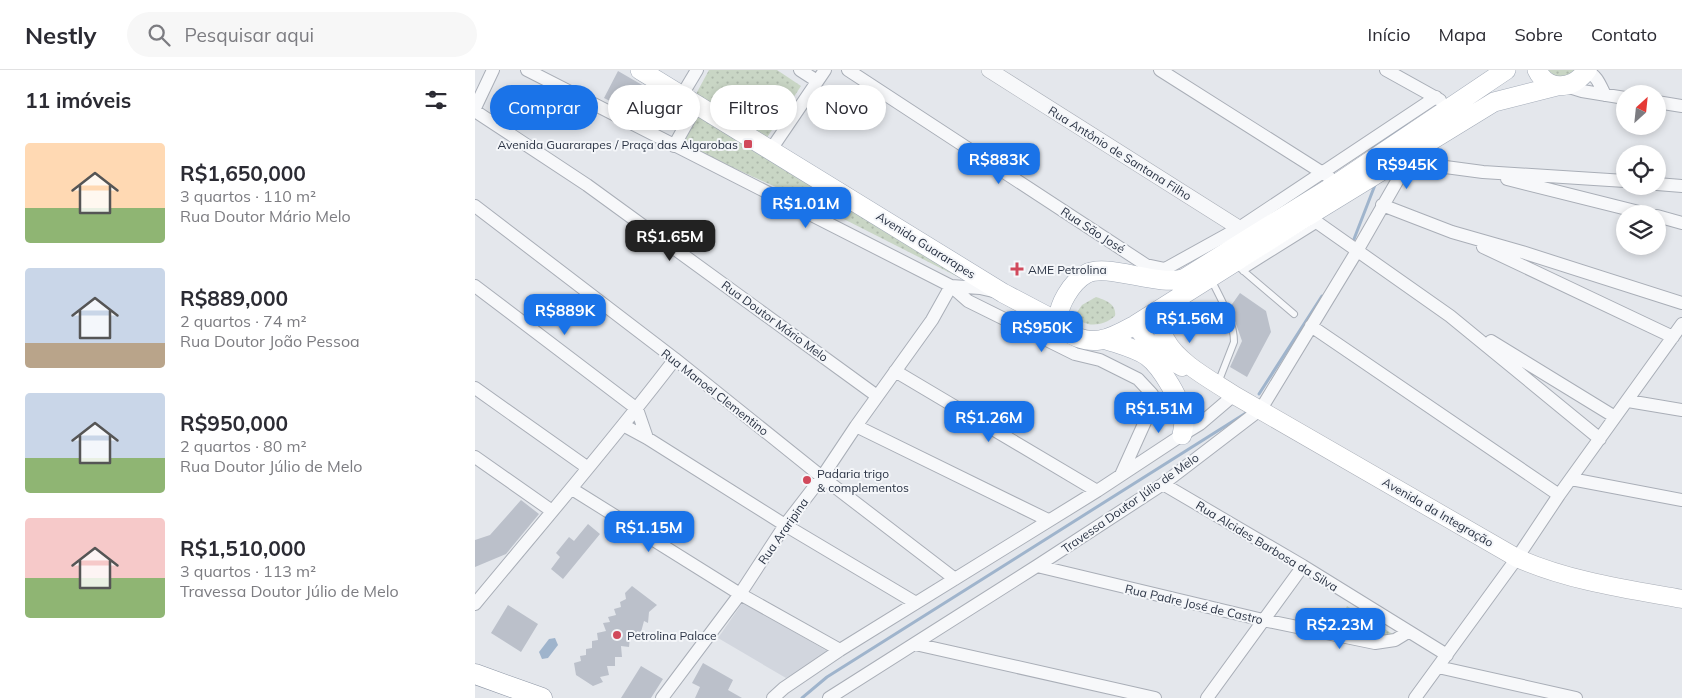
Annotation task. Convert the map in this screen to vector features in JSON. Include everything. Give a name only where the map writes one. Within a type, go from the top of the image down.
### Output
[{"type":"highway","points":[[475,674],[542,698]]},
{"type":"main road","name":"Avenida Guararapes","points":[[640,70],[664,85]]},
{"type":"main road","points":[[1060,323],[1060,315],[1067,295],[1078,280],[1086,274],[1092,271],[1099,271],[1130,275],[1167,275],[1180,280],[1185,278],[1245,232],[1331,178],[1452,107],[1506,70]]},
{"type":"main road","points":[[1537,70],[1543,79],[1561,86]]},
{"type":"main road","points":[[1104,339],[1135,325],[1210,278],[1238,267],[1494,102],[1574,83],[1581,78],[1586,70]]},
{"type":"main road","name":"Avenida Guararapes","points":[[700,107],[1003,293],[1060,323],[1075,336],[1087,340],[1104,339]]},
{"type":"main road","name":"Avenida da Integração","points":[[1161,309],[1163,330],[1171,348],[1186,362],[1215,383],[1517,558],[1549,571],[1584,580],[1682,599]]},
{"type":"main road","name":"Avenida da Integração","points":[[1135,325],[1155,352],[1215,383]]},
{"type":"main road","points":[[1104,339],[1133,349],[1147,356],[1158,366],[1177,398],[1184,419],[1183,435]]},
{"type":"street","points":[[475,109],[493,70]]},
{"type":"street","points":[[527,70],[951,286],[968,301],[1075,354],[1100,360],[1138,379],[1152,394],[1153,404],[1121,475]]},
{"type":"street","points":[[693,85],[697,70]]},
{"type":"street","points":[[770,151],[821,75],[801,70]]},
{"type":"street","name":"Rua São José","points":[[849,70],[1146,265],[1167,275]]},
{"type":"street","name":"Rua Antônio de Santana Filho","points":[[989,70],[1245,232]]},
{"type":"street","points":[[1160,70],[1331,178],[1436,97]]},
{"type":"street","points":[[1386,70],[1452,107]]},
{"type":"street","points":[[1586,70],[1597,78],[1605,95]]},
{"type":"street","points":[[1561,86],[1582,92],[1616,97]]},
{"type":"street","points":[[1666,103],[1682,106]]},
{"type":"street","name":"Rua Doutor Mário Melo","points":[[475,109],[587,185],[877,396]]},
{"type":"street","points":[[674,146],[679,130]]},
{"type":"street","points":[[1405,160],[1483,172],[1616,180]]},
{"type":"street","name":"Travessa Doutor Júlio de Melo","points":[[829,698],[1163,484],[1261,410],[1357,251],[1383,205],[1405,160]]},
{"type":"street","points":[[1483,172],[1616,207]]},
{"type":"street","points":[[1666,185],[1682,186]]},
{"type":"street","points":[[1383,205],[1452,232],[1543,276],[1679,329],[1415,698]]},
{"type":"street","name":"Rua Manoel Clementino","points":[[475,206],[675,359],[822,477],[955,579]]},
{"type":"street","points":[[1666,219],[1682,223]]},
{"type":"street","points":[[1313,220],[1450,316],[1615,417]]},
{"type":"street","points":[[1452,232],[1682,302]]},
{"type":"street","points":[[1543,276],[1549,260]]},
{"type":"street","points":[[475,286],[637,408],[647,438]]},
{"type":"street","points":[[951,286],[980,288],[1003,293]]},
{"type":"street","name":"Rua Araripina","points":[[662,698],[740,594],[785,525],[822,477],[932,320],[951,286]]},
{"type":"street","points":[[1450,316],[1600,438]]},
{"type":"street","points":[[1311,326],[1559,495]]},
{"type":"street","points":[[475,604],[572,489],[675,359]]},
{"type":"street","points":[[895,371],[1097,491]]},
{"type":"street","points":[[1546,395],[1556,381]]},
{"type":"street","points":[[475,388],[588,468]]},
{"type":"street","name":"Travessa Doutor Júlio de Melo","points":[[773,698],[784,688],[840,650],[1097,491],[1200,424],[1233,395]]},
{"type":"street","points":[[1628,401],[1682,410]]},
{"type":"street","points":[[623,425],[916,603]]},
{"type":"street","points":[[856,426],[1048,520]]},
{"type":"street","points":[[475,457],[553,511]]},
{"type":"street","points":[[1571,479],[1682,500]]},
{"type":"street","name":"Rua Alcides Barbosa da Silva","points":[[1163,484],[1303,566],[1447,655]]},
{"type":"street","points":[[572,489],[740,594],[840,650]]},
{"type":"street","name":"Rua Padre José de Castro","points":[[1037,566],[1263,620],[1375,643],[1395,640],[1408,632]]},
{"type":"street","points":[[1207,698],[1303,566]]},
{"type":"street","points":[[915,644],[1155,698]]},
{"type":"street","points":[[1438,667],[1576,698]]},
{"type":"lane","points":[[1238,267],[1293,314]]},
{"type":"lane","points":[[1210,278],[1227,311],[1234,336],[1233,346],[1215,383]]},
{"type":"shaded area","points":[[743,602],[832,654],[786,678],[718,638]]},
{"type":"green space","points":[[709,70],[777,70],[801,86],[797,92],[797,85],[710,85],[710,103],[700,97],[700,87]]},
{"type":"green space","points":[[1546,70],[1580,70],[1574,76],[1555,78]]},
{"type":"green space","points":[[700,113],[710,119],[710,130],[728,130],[970,283],[822,208],[681,144],[689,130],[700,130]]},
{"type":"green space","points":[[752,130],[772,130],[766,139]]},
{"type":"green space","points":[[1096,297],[1106,301],[1114,308],[1115,316],[1100,324],[1083,322],[1075,315],[1082,305]]},
{"type":"green space","points":[[1347,606],[1401,639],[1400,644],[1392,647],[1336,631]]},
{"type":"water","points":[[555,638],[558,645],[548,658],[542,659],[539,652],[549,639]]},
{"type":"building","points":[[618,71],[642,85],[611,85]]},
{"type":"building","points":[[608,90],[608,100],[604,98]]},
{"type":"building","points":[[1240,293],[1266,311],[1271,332],[1247,377],[1230,367],[1242,341],[1230,307]]},
{"type":"building","points":[[521,500],[539,514],[506,554],[475,567],[475,540],[490,535]]},
{"type":"building","points":[[588,524],[600,534],[563,579],[551,569],[560,557],[556,553],[569,537],[574,541]]},
{"type":"building","name":"Petrolina Palace","points":[[632,586],[657,605],[649,612],[648,623],[644,621],[641,632],[637,631],[635,638],[630,637],[629,647],[621,646],[622,657],[615,657],[615,666],[607,666],[609,675],[600,677],[603,682],[593,686],[576,675],[574,663],[581,661],[580,656],[586,655],[586,649],[592,648],[592,641],[598,640],[597,633],[606,631],[603,623],[610,622],[608,617],[616,615],[614,609],[621,607],[620,602],[626,599],[625,593]]},
{"type":"building","points":[[508,605],[538,624],[521,652],[491,633]]},
{"type":"building","points":[[703,663],[733,680],[728,690],[742,698],[695,698],[700,687],[692,683]]},
{"type":"building","points":[[641,666],[663,679],[651,698],[621,698]]},
{"type":"waterway","points":[[1370,150],[1407,123]]},
{"type":"waterway","points":[[1354,239],[1375,185]]},
{"type":"waterway","points":[[1259,394],[1322,296]]},
{"type":"waterway","points":[[802,698],[827,677],[1246,413]]},
{"type":"place","name":"Avenida Guararapes / Praça das Algarobas","points":[[748,144]]},
{"type":"place","name":"AME Petrolina","points":[[1017,269]]},
{"type":"place","name":"Padaria trigo & complementos","points":[[807,480]]},
{"type":"place","name":"Petrolina Palace","points":[[617,635]]}]
